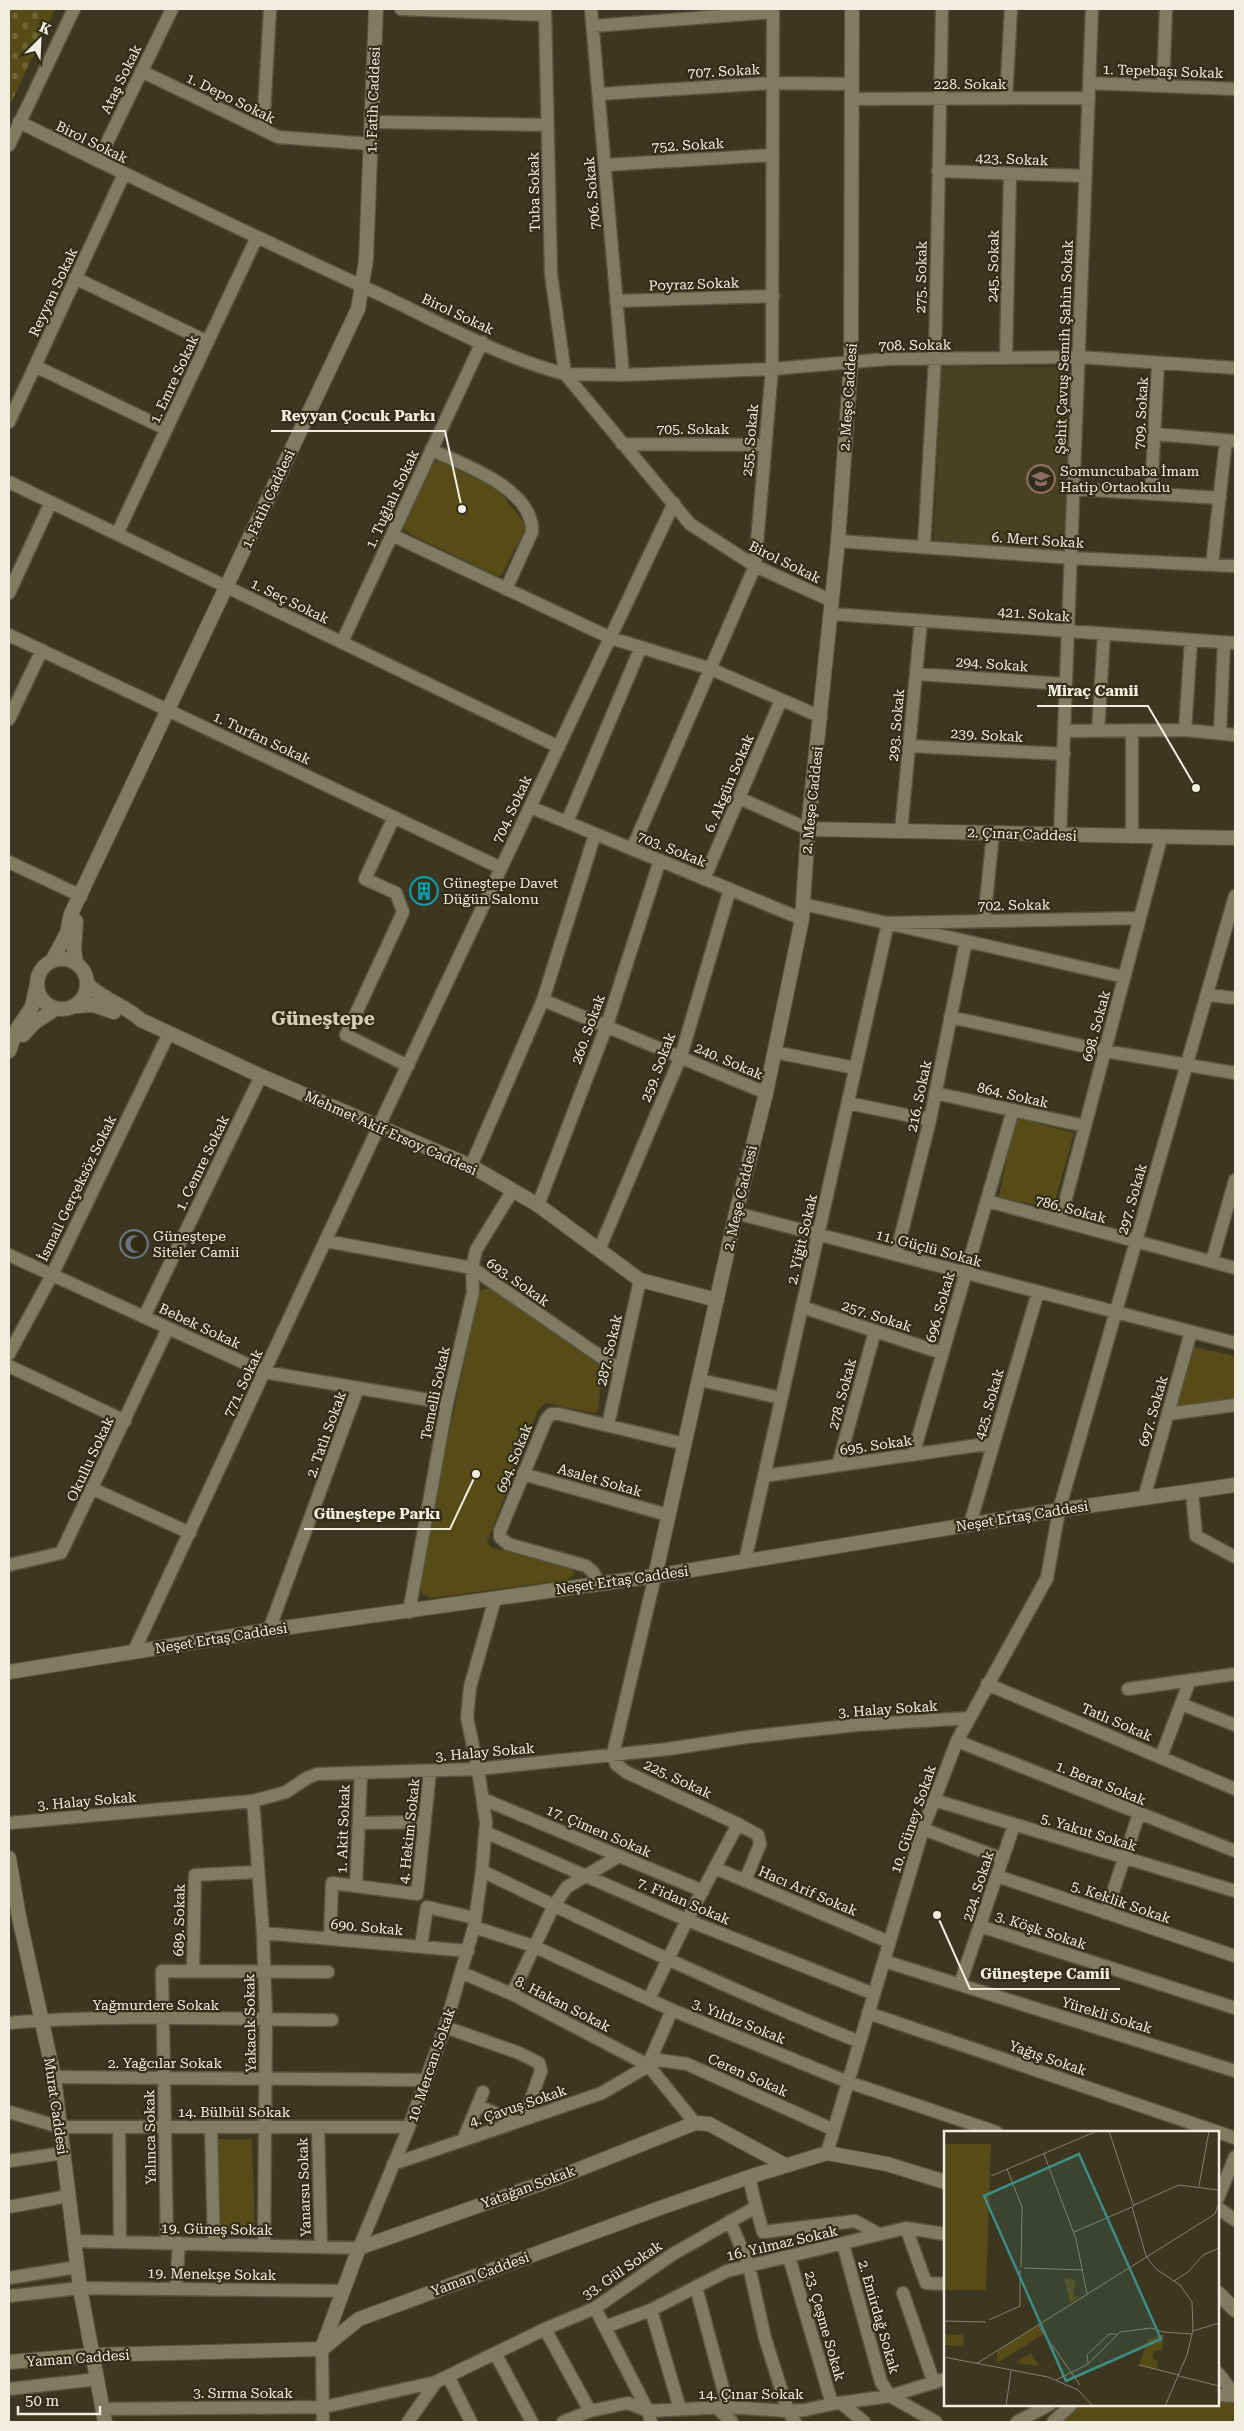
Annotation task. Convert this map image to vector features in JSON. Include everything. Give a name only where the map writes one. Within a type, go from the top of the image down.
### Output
[{"type":"street","points":[[9,145],[74,9]]},
{"type":"street","name":"Ataş Sokak","points":[[98,161],[172,9]]},
{"type":"street","points":[[264,130],[270,9]]},
{"type":"street","name":"1. Fatih Caddesi","points":[[52,961],[61,946],[71,914],[79,902],[358,308],[366,260],[376,9]]},
{"type":"street","points":[[401,9],[545,12]]},
{"type":"street","name":"706. Sokak","points":[[591,9],[623,375]]},
{"type":"street","name":"2. Meşe Caddesi","points":[[655,1576],[736,1213],[766,1093],[802,919],[808,829],[838,541],[852,362],[852,9]]},
{"type":"street","name":"275. Sokak","points":[[924,546],[934,359],[942,9]]},
{"type":"street","points":[[1006,98],[1010,9]]},
{"type":"street","name":"Şehit Çavuş Semih Şahin Sokak","points":[[1060,835],[1092,9]]},
{"type":"street","points":[[1163,86],[1166,9]]},
{"type":"street","points":[[593,26],[663,14],[773,11]]},
{"type":"street","name":"255. Sokak","points":[[632,849],[755,566],[772,369],[773,11]]},
{"type":"street","name":"Tuba Sokak","points":[[545,12],[551,274],[566,374]]},
{"type":"street","name":"1. Depo Sokak","points":[[141,71],[278,138],[371,144]]},
{"type":"street","name":"707. Sokak","points":[[599,94],[773,83],[851,84]]},
{"type":"street","name":"1. Tepebaşı Sokak","points":[[1089,83],[1235,89]]},
{"type":"street","name":"228. Sokak","points":[[851,99],[1089,98]]},
{"type":"street","name":"Birol Sokak","points":[[19,122],[362,287],[542,368],[566,374],[690,524],[755,566],[831,607]]},
{"type":"street","points":[[372,122],[548,125]]},
{"type":"street","name":"752. Sokak","points":[[605,165],[773,155]]},
{"type":"street","name":"423. Sokak","points":[[938,171],[1086,176]]},
{"type":"street","name":"Reyyan Sokak","points":[[9,422],[124,174]]},
{"type":"street","name":"245. Sokak","points":[[1006,358],[1010,174]]},
{"type":"street","name":"1. Emre Sokak","points":[[117,534],[257,237]]},
{"type":"street","points":[[75,278],[208,342]]},
{"type":"street","name":"Poyraz Sokak","points":[[616,301],[773,296]]},
{"type":"street","name":"1. Tuğlalı Sokak","points":[[342,642],[482,342]]},
{"type":"street","name":"708. Sokak","points":[[566,374],[623,375],[772,369],[852,362],[1006,358],[1079,358],[1235,368]]},
{"type":"street","name":"709. Sokak","points":[[1151,494],[1158,363]]},
{"type":"street","points":[[35,366],[166,429]]},
{"type":"street","points":[[1155,434],[1231,440],[1220,498],[1212,565]]},
{"type":"street","name":"705. Sokak","points":[[622,444],[764,445]]},
{"type":"street","points":[[431,450],[492,478],[506,488],[529,513],[533,523],[532,532],[506,588]]},
{"type":"street","name":"1. Seç Sokak","points":[[9,482],[558,747]]},
{"type":"street","points":[[1074,489],[1220,498]]},
{"type":"street","points":[[9,593],[51,502]]},
{"type":"street","name":"704. Sokak","points":[[378,1128],[674,503]]},
{"type":"street","points":[[392,535],[611,638],[711,669],[821,716]]},
{"type":"street","name":"6. Mert Sokak","points":[[838,541],[1071,558],[1235,566]]},
{"type":"street","name":"421. Sokak","points":[[831,607],[921,621],[1230,643]]},
{"type":"street","name":"293. Sokak","points":[[901,831],[921,621]]},
{"type":"street","points":[[1098,731],[1104,634]]},
{"type":"street","name":"1. Turfan Sokak","points":[[9,635],[501,868]]},
{"type":"street","points":[[1185,730],[1191,640]]},
{"type":"street","points":[[1220,733],[1230,643]]},
{"type":"street","points":[[567,822],[641,647]]},
{"type":"street","points":[[9,720],[42,650]]},
{"type":"street","name":"294. Sokak","points":[[916,674],[1066,684]]},
{"type":"street","name":"6. Akgün Sokak","points":[[704,879],[781,700]]},
{"type":"street","points":[[1064,731],[1185,730],[1235,735]]},
{"type":"street","points":[[1132,731],[1132,837]]},
{"type":"street","name":"239. Sokak","points":[[909,746],[1064,754]]},
{"type":"street","points":[[739,798],[808,829]]},
{"type":"street","name":"703. Sokak","points":[[530,807],[802,919]]},
{"type":"street","points":[[394,817],[365,879],[396,893],[403,912],[346,1035],[408,1066]]},
{"type":"street","name":"2. Çınar Caddesi","points":[[808,829],[1161,838],[1235,838]]},
{"type":"street","points":[[984,921],[993,833]]},
{"type":"street","points":[[471,1166],[543,1000],[594,834]]},
{"type":"street","name":"698. Sokak","points":[[1060,1221],[1161,838]]},
{"type":"street","name":"260. Sokak","points":[[538,1205],[607,1025],[660,860]]},
{"type":"street","points":[[9,862],[79,902],[74,950],[76,963]]},
{"type":"street","name":"259. Sokak","points":[[599,1250],[681,1056],[730,889]]},
{"type":"street","name":"297. Sokak","points":[[1059,1510],[1235,896]]},
{"type":"street","name":"702. Sokak","points":[[803,904],[1124,977]]},
{"type":"street","name":"702. Sokak","points":[[888,923],[1140,918]]},
{"type":"street","name":"2. Yiğit Sokak","points":[[745,1561],[888,923]]},
{"type":"street","name":"216. Sokak","points":[[896,1255],[930,1120],[966,941]]},
{"type":"street","points":[[11,1046],[16,1029],[32,1007],[39,972],[52,961],[60,959],[76,963],[82,969],[87,984],[86,993],[76,1006]]},
{"type":"street","name":"Mehmet Akif Ersoy Caddesi","points":[[87,984],[105,999],[134,1014],[141,1020],[378,1128],[424,1145],[471,1166],[538,1205],[640,1280],[717,1300]]},
{"type":"street","points":[[36,988],[43,1001],[55,1009],[62,1010],[76,1006],[101,1006],[132,1020],[141,1020]]},
{"type":"street","points":[[1206,995],[1235,998]]},
{"type":"street","name":"240. Sokak","points":[[543,1000],[607,1025],[766,1093]]},
{"type":"street","points":[[11,1046],[34,1022],[55,1009]]},
{"type":"street","points":[[950,1017],[1105,1051],[1235,1073]]},
{"type":"street","name":"İsmail Gerçeksöz Sokak","points":[[9,1354],[52,1275],[169,1033]]},
{"type":"street","points":[[774,1052],[855,1068]]},
{"type":"street","name":"1. Cemre Sokak","points":[[144,1317],[261,1076]]},
{"type":"street","name":"864. Sokak","points":[[935,1093],[1085,1126]]},
{"type":"street","points":[[848,1103],[930,1120]]},
{"type":"street","name":"696. Sokak","points":[[913,1455],[1014,1110]]},
{"type":"street","name":"771. Sokak","points":[[134,1651],[378,1128]]},
{"type":"street","points":[[1212,1262],[1235,1180]]},
{"type":"street","name":"Temelli Sokak","points":[[409,1612],[447,1403],[473,1292],[472,1268],[476,1250],[513,1190]]},
{"type":"street","name":"786. Sokak","points":[[987,1201],[1235,1268]]},
{"type":"street","name":"11. Güçlü Sokak","points":[[736,1213],[1235,1343]]},
{"type":"street","name":"693. Sokak","points":[[326,1240],[472,1268],[620,1370]]},
{"type":"street","name":"Bebek Sokak","points":[[9,1255],[264,1372],[447,1403]]},
{"type":"street","name":"287. Sokak","points":[[608,1425],[640,1280]]},
{"type":"street","name":"425. Sokak","points":[[970,1524],[1038,1292]]},
{"type":"street","name":"257. Sokak","points":[[802,1307],[942,1353]]},
{"type":"street","name":"Okullu Sokak","points":[[9,1565],[61,1553],[168,1328]]},
{"type":"street","name":"278. Sokak","points":[[838,1465],[874,1331]]},
{"type":"street","name":"697. Sokak","points":[[1144,1498],[1191,1332]]},
{"type":"street","points":[[9,1366],[125,1421]]},
{"type":"street","points":[[700,1380],[781,1398]]},
{"type":"street","name":"2. Tatlı Sokak","points":[[269,1630],[358,1388]]},
{"type":"street","points":[[1168,1414],[1235,1405]]},
{"type":"street","name":"694. Sokak","points":[[599,1582],[594,1572],[586,1566],[508,1544],[501,1540],[500,1531],[546,1420],[551,1414],[559,1414],[685,1444]]},
{"type":"street","name":"695. Sokak","points":[[764,1476],[993,1443]]},
{"type":"street","name":"Asalet Sokak","points":[[524,1474],[668,1514]]},
{"type":"street","name":"Neşet Ertaş Caddesi","points":[[9,1672],[269,1630],[409,1612],[599,1582],[655,1576],[1059,1510],[1235,1486]]},
{"type":"street","points":[[93,1489],[190,1533]]},
{"type":"street","points":[[1192,1492],[1196,1536],[1235,1557]]},
{"type":"street","name":"10. Güney Sokak","points":[[827,2153],[923,1829],[957,1741],[1047,1578],[1059,1510]]},
{"type":"street","points":[[613,1754],[655,1576]]},
{"type":"street","name":"10. Mercan Sokak","points":[[322,2349],[359,2248],[409,2127],[446,2027],[468,1951],[482,1871],[485,1832],[483,1799],[467,1718],[470,1687],[495,1599]]},
{"type":"street","points":[[1128,1689],[1235,1674]]},
{"type":"street","points":[[1161,1757],[1190,1680]]},
{"type":"street","name":"Tatlı Sokak","points":[[988,1684],[1235,1788]]},
{"type":"street","points":[[1181,1704],[1235,1725]]},
{"type":"street","name":"3. Halay Sokak","points":[[9,1823],[253,1801],[286,1792],[295,1785],[317,1774],[430,1772],[478,1769],[668,1749],[747,1737],[856,1725],[969,1718]]},
{"type":"street","name":"1. Berat Sokak","points":[[957,1741],[1235,1851]]},
{"type":"street","name":"225. Sokak","points":[[613,1754],[616,1764],[626,1772],[758,1835],[760,1844],[745,1881]]},
{"type":"street","name":"4. Hekim Sokak","points":[[356,1886],[417,1894],[430,1772]]},
{"type":"street","name":"1. Akit Sokak","points":[[356,1886],[361,1773]]},
{"type":"street","name":"17. Çimen Sokak","points":[[483,1799],[703,1891]]},
{"type":"street","name":"5. Yakut Sokak","points":[[934,1800],[1235,1891]]},
{"type":"street","name":"Yakacık Sokak","points":[[253,1801],[263,1933],[266,2019],[264,2245]]},
{"type":"street","points":[[1106,1913],[1139,1814]]},
{"type":"street","points":[[359,1823],[425,1822]]},
{"type":"street","points":[[649,1999],[738,1824]]},
{"type":"street","name":"224. Sokak","points":[[960,1984],[1014,1825]]},
{"type":"street","points":[[923,1829],[1003,1858]]},
{"type":"street","name":"7. Fidan Sokak","points":[[485,1832],[688,1920],[874,1994]]},
{"type":"street","points":[[512,1994],[554,1905],[567,1887],[619,1856]]},
{"type":"street","name":"Murat Caddesi","points":[[9,1858],[54,2077],[80,2288],[104,2416]]},
{"type":"street","name":"Hacı Arif Sokak","points":[[715,1868],[889,1942]]},
{"type":"street","points":[[482,1871],[668,1961],[781,2011],[860,2042]]},
{"type":"street","name":"689. Sokak","points":[[192,1970],[195,1875],[258,1872]]},
{"type":"street","name":"5. Keklik Sokak","points":[[997,1876],[1235,1956]]},
{"type":"street","points":[[330,1939],[332,1883],[356,1886]]},
{"type":"street","name":"3. Yıldız Sokak","points":[[422,1946],[427,1907],[474,1922],[533,1946],[672,2010],[848,2082],[993,2131]]},
{"type":"street","name":"3. Köşk Sokak","points":[[980,1926],[1235,2008]]},
{"type":"street","name":"690. Sokak","points":[[263,1933],[468,1951]]},
{"type":"street","name":"Yürekli Sokak","points":[[884,1961],[1235,2071]]},
{"type":"street","points":[[192,1970],[328,1972]]},
{"type":"street","name":"Yalınca Sokak","points":[[176,2289],[165,2127],[162,1971],[192,1970]]},
{"type":"street","name":"8. Hakan Sokak","points":[[462,1973],[512,1994],[648,2066]]},
{"type":"street","points":[[672,2010],[648,2066],[695,2123],[709,2124],[786,2165]]},
{"type":"street","name":"Yağış Sokak","points":[[868,2013],[1215,2131]]},
{"type":"street","name":"Yağmurdere Sokak","points":[[9,2023],[41,2020],[332,2020]]},
{"type":"street","points":[[446,2027],[519,2052],[539,2062],[541,2071],[519,2121],[478,2106]]},
{"type":"street","name":"Ceren Sokak","points":[[648,2066],[658,2060],[687,2064],[834,2130]]},
{"type":"street","name":"4. Çavuş Sokak","points":[[393,2164],[602,2093],[648,2066]]},
{"type":"street","name":"2. Yağcılar Sokak","points":[[54,2077],[425,2080]]},
{"type":"street","points":[[463,2140],[483,2092]]},
{"type":"street","name":"14. Bülbül Sokak","points":[[9,2112],[60,2127],[409,2127]]},
{"type":"street","name":"Yatağan Sokak","points":[[359,2248],[557,2178],[695,2123]]},
{"type":"street","points":[[119,2127],[120,2242]]},
{"type":"street","points":[[211,2127],[214,2244]]},
{"type":"street","name":"Yanarsu Sokak","points":[[318,2127],[321,2247]]},
{"type":"street","name":"Yağış Sokak","points":[[1219,2132],[1235,2138]]},
{"type":"street","points":[[9,2161],[63,2153]]},
{"type":"street","name":"Yaman Caddesi","points":[[9,2362],[94,2355],[322,2349],[359,2319],[749,2176],[827,2153],[887,2164],[944,2182]]},
{"type":"street","points":[[1219,2196],[1233,2172],[1235,2157]]},
{"type":"street","points":[[749,2176],[762,2232],[855,2221],[879,2234]]},
{"type":"street","points":[[9,2207],[68,2196]]},
{"type":"street","name":"33. Gül Sokak","points":[[411,2421],[436,2382],[545,2329],[595,2308],[673,2254],[717,2231],[730,2221],[756,2207]]},
{"type":"street","points":[[1219,2209],[1235,2220]]},
{"type":"street","points":[[730,2221],[749,2266],[765,2338],[788,2411],[794,2422]]},
{"type":"street","points":[[906,2228],[926,2283],[944,2284]]},
{"type":"street","name":"16. Yılmaz Sokak","points":[[605,2326],[651,2310],[727,2271],[906,2228],[944,2234]]},
{"type":"street","name":"19. Güneş Sokak","points":[[74,2241],[359,2248]]},
{"type":"street","name":"2. Emirdağ Sokak","points":[[843,2244],[882,2382],[890,2396]]},
{"type":"street","name":"23. Çeşme Sokak","points":[[790,2257],[837,2403]]},
{"type":"street","points":[[9,2278],[77,2267]]},
{"type":"street","points":[[696,2287],[722,2407],[732,2422]]},
{"type":"street","name":"19. Menekşe Sokak","points":[[9,2296],[80,2288],[343,2291]]},
{"type":"street","points":[[902,2293],[939,2381]]},
{"type":"street","points":[[1219,2294],[1235,2310]]},
{"type":"street","points":[[595,2308],[649,2417]]},
{"type":"street","points":[[651,2310],[680,2409]]},
{"type":"street","points":[[545,2329],[590,2412]]},
{"type":"street","points":[[322,2349],[323,2422]]},
{"type":"street","points":[[495,2353],[532,2422]]},
{"type":"street","points":[[1219,2374],[1235,2395]]},
{"type":"street","points":[[448,2376],[471,2422]]},
{"type":"street","points":[[9,2389],[98,2379]]},
{"type":"street","name":"14. Çınar Sokak","points":[[563,2422],[578,2420],[590,2412],[628,2403],[649,2417],[680,2409],[722,2407],[788,2411],[805,2410],[837,2403],[890,2396],[939,2381]]},
{"type":"street","name":"3. Sırma Sokak","points":[[104,2416],[324,2407],[436,2382]]},
{"type":"street","points":[[1219,2395],[1235,2395]]},
{"type":"street","points":[[890,2396],[936,2422]]},
{"type":"street","points":[[837,2403],[864,2422]]},
{"type":"street","points":[[1017,2422],[1048,2406]]},
{"type":"street","points":[[1053,2422],[1070,2406]]},
{"type":"street","points":[[666,2412],[674,2422]]},
{"type":"shaded area","points":[[941,367],[1070,367],[1066,552],[934,540]]},
{"type":"green space","points":[[9,9],[55,9],[9,107]]},
{"type":"green space","points":[[438,461],[492,486],[525,523],[524,531],[502,575],[497,576],[410,534],[404,529],[404,523],[433,463]]},
{"type":"green space","points":[[1020,1119],[1074,1133],[1053,1208],[1003,1199],[999,1196],[1015,1121]]},
{"type":"green space","points":[[484,1289],[493,1289],[603,1368],[598,1411],[593,1413],[546,1403],[538,1410],[487,1542],[491,1547],[571,1568],[575,1572],[567,1580],[431,1598],[421,1591],[418,1578],[478,1299],[480,1292]]},
{"type":"green space","points":[[1189,1346],[1235,1356],[1235,1400],[1179,1406],[1174,1401]]},
{"type":"green space","points":[[217,2139],[252,2139],[255,2233],[219,2233]]},
{"type":"green space","points":[[1219,2401],[1235,2403],[1235,2422],[1064,2422],[1080,2406],[1219,2406]]},
{"type":"place","name":"Somuncubaba İmam Hatip Ortaokulu","points":[[1041,479]]},
{"type":"place","name":"Reyyan Çocuk Parkı","points":[[462,509]]},
{"type":"place","name":"Miraç Camii","points":[[1196,788]]},
{"type":"place","name":"Güneştepe Davet Düğün Salonu","points":[[424,891]]},
{"type":"place","name":"Güneştepe Siteler Camii","points":[[134,1244]]},
{"type":"place","name":"Güneştepe Parkı","points":[[476,1474]]},
{"type":"place","name":"Güneştepe Camii","points":[[937,1915]]},
{"type":"district","name":"Güneştepe","points":[[323,1018]]}]
